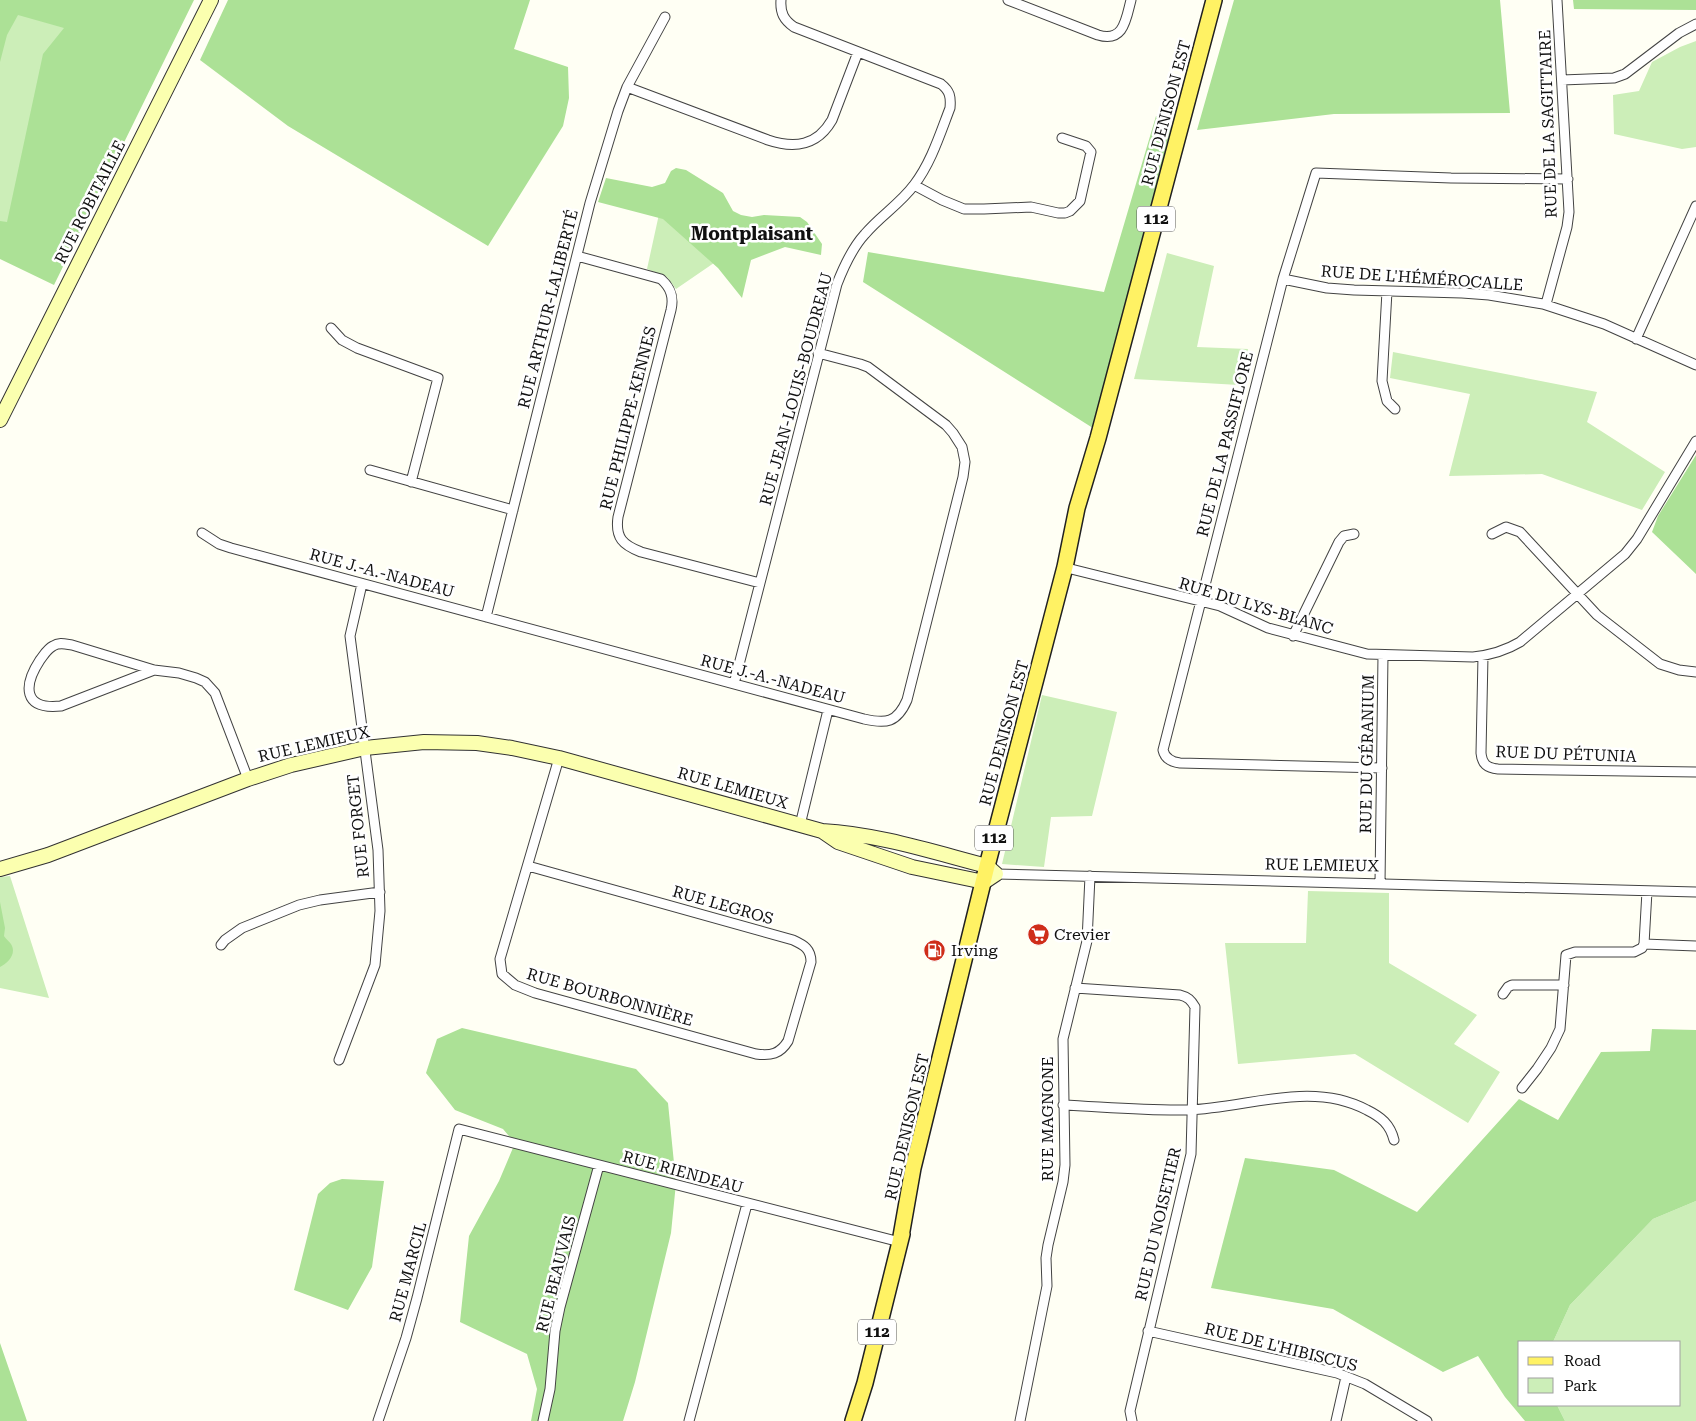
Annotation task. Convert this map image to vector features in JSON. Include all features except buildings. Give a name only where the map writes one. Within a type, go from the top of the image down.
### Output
[{"type":"main road","name":"RUE DENISON EST","points":[[853,1421],[865,1383],[900,1242],[926,1153],[989,874],[1065,567],[1077,508],[1098,438],[1214,0]]},
{"type":"main road","name":"RUE DENISON EST","points":[[989,874],[1071,570],[1098,438]]},
{"type":"street","name":"RUE ROBITAILLE","points":[[0,420],[211,0]]},
{"type":"street","name":"RUE JEAN-LOUIS-BOUDREAU","points":[[734,684],[833,294],[841,273],[866,233],[904,197],[927,166],[950,108],[949,92],[941,84],[794,27],[783,17],[781,0]]},
{"type":"street","points":[[1008,0],[1098,35],[1108,37],[1123,29],[1131,0]]},
{"type":"street","name":"RUE DE LA SAGITTAIRE","points":[[1546,304],[1569,219],[1557,0]]},
{"type":"street","name":"RUE ARTHUR-LALIBERTÉ","points":[[486,617],[605,151],[627,87],[665,17]]},
{"type":"street","points":[[1562,80],[1614,78],[1625,74],[1679,33],[1696,24]]},
{"type":"street","points":[[627,87],[776,143],[795,145],[815,139],[828,127],[858,52]]},
{"type":"street","points":[[914,185],[964,209],[1031,207],[1058,213],[1070,211],[1080,201],[1091,152],[1086,146],[1062,138]]},
{"type":"street","name":"RUE DE LA PASSIFLORE","points":[[1382,768],[1180,763],[1168,759],[1164,755],[1163,750],[1283,280],[1316,173],[1451,178],[1568,179]]},
{"type":"street","points":[[1636,339],[1696,206]]},
{"type":"street","name":"RUE PHILIPPE-KENNES","points":[[577,256],[661,279],[666,283],[672,294],[671,310],[618,517],[617,526],[621,539],[626,545],[642,552],[760,583]]},
{"type":"street","name":"RUE DE L'HÉMÉROCALLE","points":[[1283,280],[1327,288],[1480,294],[1546,304],[1604,324],[1696,365]]},
{"type":"street","points":[[1387,291],[1382,381],[1387,401],[1396,409]]},
{"type":"street","points":[[331,328],[342,340],[357,348],[438,378],[411,482]]},
{"type":"street","name":"RUE J.-A.-NADEAU","points":[[202,533],[224,546],[362,584],[828,710],[882,722],[889,721],[895,718],[908,700],[964,477],[965,462],[959,440],[946,425],[876,372],[860,364],[818,353]]},
{"type":"street","name":"RUE DU LYS-BLANC","points":[[1071,570],[1224,608],[1268,628],[1367,654],[1482,656],[1504,652],[1520,642],[1631,547],[1696,441]]},
{"type":"street","points":[[370,470],[513,510]]},
{"type":"street","points":[[1492,534],[1506,527],[1520,532],[1597,615],[1660,664],[1679,670],[1696,672]]},
{"type":"street","points":[[1293,636],[1339,542],[1344,536],[1354,534]]},
{"type":"street","name":"RUE FORGET","points":[[339,1060],[375,965],[378,939],[380,892],[378,850],[350,636],[362,584]]},
{"type":"street","points":[[154,670],[61,706],[49,707],[39,705],[32,700],[28,692],[29,683],[35,669],[48,649],[54,645],[61,644],[72,645],[154,670],[180,674],[204,682],[210,686],[214,693],[248,779]]},
{"type":"street","name":"RUE DU GÉRANIUM","points":[[1380,884],[1383,655]]},
{"type":"street","name":"RUE DU PÉTUNIA","points":[[1482,656],[1481,752],[1483,763],[1487,766],[1498,769],[1696,772]]},
{"type":"street","points":[[800,825],[828,710]]},
{"type":"street","name":"RUE LEMIEUX","points":[[0,869],[48,855],[248,779],[290,765],[365,748],[450,742],[512,748],[558,758],[822,831],[849,832],[881,839],[989,874]]},
{"type":"street","name":"RUE BOURBONNIÈRE","points":[[558,758],[500,958],[502,974],[511,982],[535,993],[756,1054],[772,1055],[783,1048]]},
{"type":"street","name":"RUE LEMIEUX","points":[[822,831],[838,842],[912,867],[989,874],[1696,892]]},
{"type":"street","name":"RUE LEGROS","points":[[528,866],[783,937],[802,944],[809,952],[811,962],[788,1041],[783,1048]]},
{"type":"street","name":"RUE MAGNONE","points":[[1020,1421],[1047,1286],[1046,1258],[1048,1245],[1063,1182],[1063,1039],[1087,941],[1090,876]]},
{"type":"street","points":[[1522,1088],[1537,1069],[1557,1037],[1562,1019],[1565,959],[1569,953],[1634,952],[1642,948],[1644,944],[1647,891]]},
{"type":"street","points":[[221,945],[242,928],[299,905],[320,900],[380,892]]},
{"type":"street","points":[[1644,944],[1696,946]]},
{"type":"street","points":[[1502,994],[1512,985],[1564,985]]},
{"type":"street","name":"RUE DU NOISETIER","points":[[1075,988],[1180,995],[1192,1001],[1195,1014],[1191,1154],[1130,1411],[1132,1421]]},
{"type":"street","points":[[1063,1105],[1193,1110],[1304,1096],[1330,1097],[1352,1103],[1376,1114],[1388,1125],[1394,1140]]},
{"type":"street","name":"RUE RIENDEAU","points":[[459,1129],[900,1242]]},
{"type":"street","name":"RUE MARCIL","points":[[378,1421],[408,1330],[459,1129]]},
{"type":"street","name":"RUE BEAUVAIS","points":[[543,1421],[550,1389],[555,1331],[560,1307],[599,1165]]},
{"type":"street","points":[[689,1421],[747,1204]]},
{"type":"street","name":"RUE DE L'HIBISCUS","points":[[1148,1331],[1346,1376],[1382,1393],[1427,1421]]},
{"type":"street","points":[[1336,1421],[1346,1376]]},
{"type":"green space","points":[[0,0],[154,0],[0,249]]},
{"type":"green space","points":[[0,0],[194,0],[54,285],[0,259],[0,221],[7,222],[43,54],[64,28],[18,15],[7,35],[0,62]]},
{"type":"green space","points":[[228,0],[530,0],[514,49],[568,67],[569,98],[563,126],[488,246],[288,126],[200,60]]},
{"type":"green space","points":[[1234,0],[1500,0],[1510,113],[1334,114],[1197,130]]},
{"type":"green space","points":[[1573,0],[1696,0],[1696,10],[1574,9]]},
{"type":"green space","points":[[1696,41],[1696,147],[1682,149],[1614,134],[1613,95],[1639,91],[1652,62]]},
{"type":"green space","points":[[1156,116],[1171,127],[1077,508],[1096,430],[863,282],[868,252],[1104,292]]},
{"type":"green space","points":[[676,168],[686,170],[723,193],[733,211],[741,215],[752,217],[764,215],[800,217],[807,222],[822,244],[821,255],[785,247],[751,260],[742,298],[718,268],[663,219],[598,202],[606,178],[652,187],[665,183],[671,171]]},
{"type":"green space","points":[[661,205],[762,230],[676,289],[667,277],[647,269]]},
{"type":"green space","points":[[1167,253],[1214,266],[1197,347],[1248,349],[1239,385],[1134,379]]},
{"type":"green space","points":[[1393,352],[1597,392],[1587,422],[1665,472],[1642,510],[1542,474],[1449,476],[1470,394],[1390,378]]},
{"type":"green space","points":[[1696,455],[1696,574],[1652,532],[1658,516]]},
{"type":"green space","points":[[1042,695],[1117,712],[1092,816],[1051,817],[1044,867],[1002,864]]},
{"type":"green space","points":[[10,876],[49,998],[0,988],[0,877]]},
{"type":"green space","points":[[1308,891],[1389,893],[1389,963],[1477,1015],[1454,1044],[1500,1072],[1468,1123],[1355,1054],[1238,1064],[1225,943],[1306,943]]},
{"type":"green space","points":[[0,902],[5,928],[4,936],[11,945],[13,953],[10,959],[0,967]]},
{"type":"green space","points":[[462,1028],[636,1069],[668,1103],[676,1183],[671,1233],[635,1382],[623,1421],[531,1421],[537,1389],[527,1354],[460,1322],[469,1236],[499,1181],[515,1143],[503,1129],[455,1110],[426,1073],[437,1039]]},
{"type":"green space","points":[[1652,1029],[1696,1030],[1696,1201],[1653,1219],[1570,1305],[1553,1341],[1518,1341],[1518,1406],[1558,1406],[1565,1421],[1525,1421],[1505,1397],[1478,1356],[1443,1372],[1333,1309],[1211,1288],[1245,1158],[1334,1170],[1417,1212],[1519,1099],[1558,1120],[1601,1052],[1650,1051]]},
{"type":"green space","points":[[342,1179],[384,1181],[372,1267],[348,1310],[294,1290],[318,1194],[330,1183]]},
{"type":"green space","points":[[1696,1201],[1696,1421],[1565,1421],[1558,1406],[1681,1406],[1681,1341],[1553,1341],[1570,1305],[1653,1219]]},
{"type":"green space","points":[[0,1343],[27,1421],[0,1421]]},
{"type":"place","name":"Crevier","points":[[1038,934]]},
{"type":"place","name":"Irving","points":[[935,950]]},
{"type":"district","name":"Montplaisant","points":[[752,233]]}]
